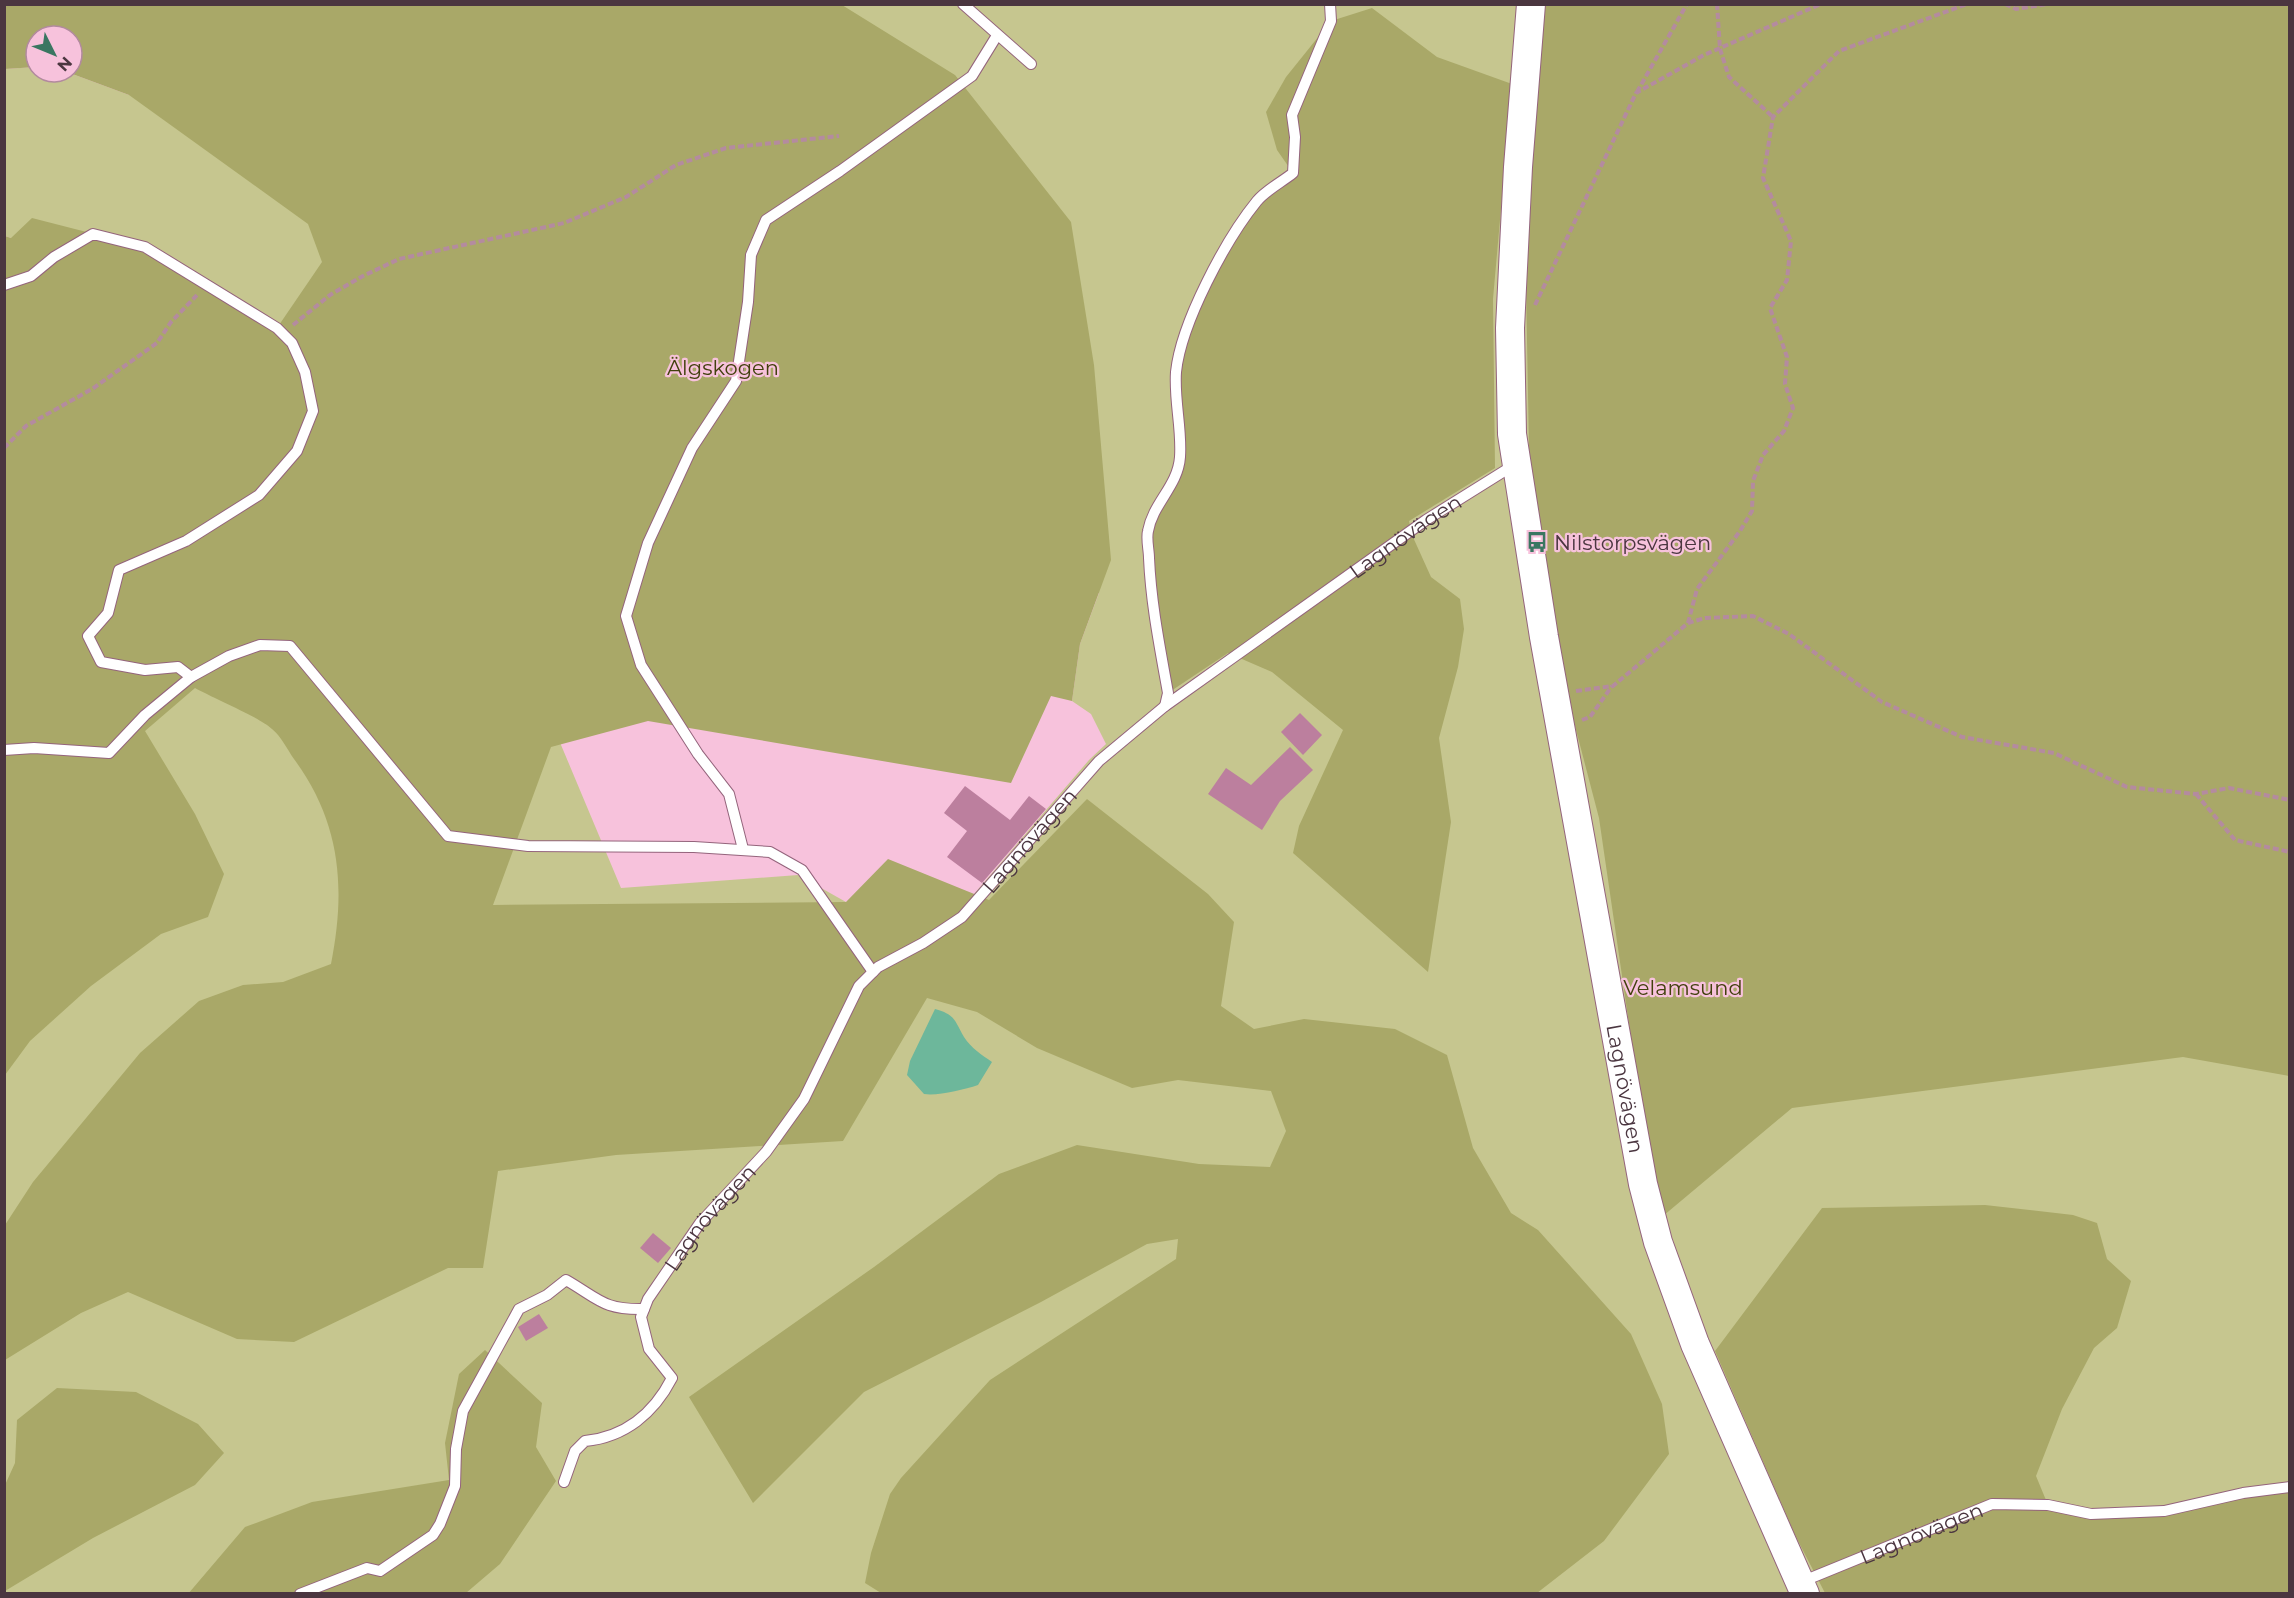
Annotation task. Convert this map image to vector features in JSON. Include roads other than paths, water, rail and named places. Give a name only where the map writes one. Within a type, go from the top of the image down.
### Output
[{"type":"street","name":"Lagnövägen","points":[[1531,4],[1518,167],[1510,328],[1512,435],[1544,637],[1643,1184],[1658,1242],[1695,1344],[1802,1588]]},
{"type":"lane","points":[[963,4],[996,37],[1031,64]]},
{"type":"lane","points":[[1165,706],[1168,693],[1150,580],[1148,531],[1159,500],[1174,481],[1180,459],[1180,431],[1175,401],[1182,341],[1195,308],[1240,224],[1259,198],[1293,173],[1296,137],[1292,115],[1331,21],[1330,4]]},
{"type":"lane","points":[[743,849],[729,794],[698,754],[641,665],[626,616],[648,543],[692,448],[736,381],[748,302],[751,255],[766,220],[840,171],[972,76],[996,37]]},
{"type":"lane","points":[[4,285],[31,276],[54,257],[93,234],[145,247],[207,285],[292,343],[305,372],[313,411],[297,451],[259,495],[186,541],[118,570],[108,613],[88,636],[101,662],[145,670],[178,667],[191,677]]},
{"type":"lane","name":"Lagnövägen","points":[[644,1309],[648,1299],[700,1223],[766,1152],[804,1099],[848,1004],[859,986],[873,972],[962,917],[1099,761],[1165,706],[1426,520],[1516,464]]},
{"type":"lane","points":[[4,750],[34,748],[109,753],[145,715],[191,677],[229,656],[260,645],[290,646],[448,836],[528,846],[743,849],[770,852],[802,870],[873,972]]},
{"type":"lane","points":[[300,1593],[367,1568],[380,1571],[434,1534],[454,1486],[456,1449],[463,1411],[519,1309],[547,1295],[566,1280],[601,1303],[620,1310],[644,1309],[641,1317],[649,1349],[672,1378],[651,1410],[627,1429],[600,1439],[585,1441],[575,1451],[564,1482]]},
{"type":"lane","name":"Lagnövägen","points":[[1802,1588],[1992,1504],[2048,1505],[2091,1514],[2164,1511],[2243,1493],[2289,1487]]},
{"type":"place","name":"Nilstorpsvägen","points":[[1537,542]]},
{"type":"park label","name":"Älgskogen","points":[[723,367]]},
{"type":"park label","name":"Velamsund","points":[[1683,987]]}]
